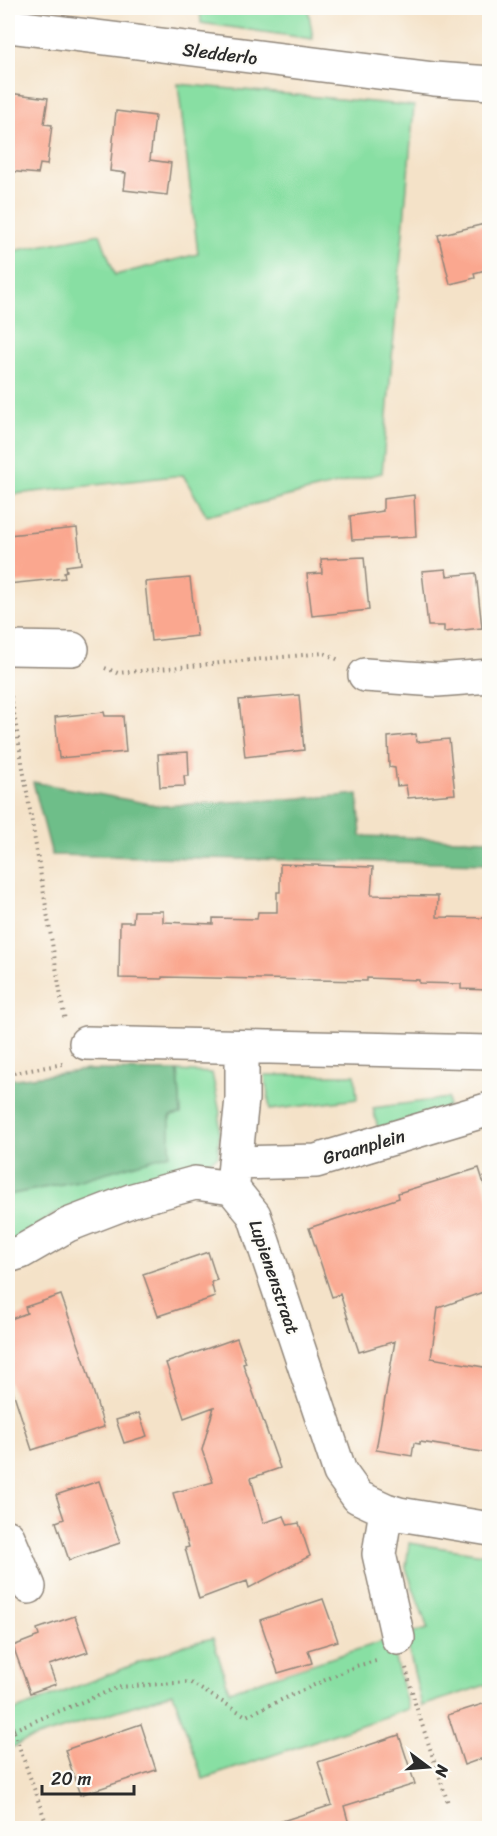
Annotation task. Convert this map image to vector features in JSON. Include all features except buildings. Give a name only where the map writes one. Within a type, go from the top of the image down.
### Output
[{"type":"street","name":"Sledderlo","points":[[8,26],[434,79],[489,83]]},
{"type":"street","points":[[8,648],[72,649]]},
{"type":"street","points":[[354,668],[437,680],[489,676]]},
{"type":"street","points":[[76,1046],[489,1052]]},
{"type":"street","points":[[8,1256],[21,1252],[68,1225],[133,1200],[234,1175],[242,1099],[242,1047]]},
{"type":"street","name":"Graanplein","points":[[234,1175],[316,1161],[489,1109]]},
{"type":"street","name":"Lupienenstraat","points":[[234,1175],[254,1215],[340,1472],[358,1497],[386,1510],[489,1529]]},
{"type":"street","points":[[386,1510],[379,1554],[400,1646]]},
{"type":"street","points":[[8,1537],[29,1587]]},
{"type":"path","points":[[105,668],[118,673],[324,653],[354,668]]},
{"type":"path","points":[[8,691],[11,696],[76,1046],[8,1074]]},
{"type":"path","points":[[10,1731],[119,1687],[189,1682],[246,1716],[400,1646],[415,1703],[448,1803]]},
{"type":"path","points":[[8,1715],[10,1731],[48,1828]]},
{"type":"green space","points":[[200,8],[308,8],[313,39],[201,23]]},
{"type":"green space","points":[[178,84],[414,106],[382,473],[207,516],[183,475],[8,495],[8,252],[100,234],[115,275],[198,254]]},
{"type":"green space","points":[[33,782],[161,806],[358,794],[361,836],[489,840],[489,864],[52,855]]},
{"type":"green space","points":[[88,1070],[178,1071],[181,1114],[170,1116],[170,1154],[77,1181],[8,1195],[8,1080]]},
{"type":"green space","points":[[178,1071],[212,1073],[220,1113],[218,1156],[189,1174],[56,1213],[18,1240],[8,1243],[8,1195],[77,1181],[170,1116],[181,1114]]},
{"type":"green space","points":[[265,1075],[355,1075],[357,1099],[270,1110]]},
{"type":"green space","points":[[448,1098],[448,1107],[378,1129],[373,1108]]},
{"type":"green space","points":[[409,1543],[489,1555],[489,1684],[422,1706],[405,1634],[428,1629],[406,1568]]},
{"type":"green space","points":[[213,1638],[229,1691],[390,1639],[408,1709],[203,1779],[173,1693],[22,1742],[8,1750],[8,1713],[185,1645]]}]
